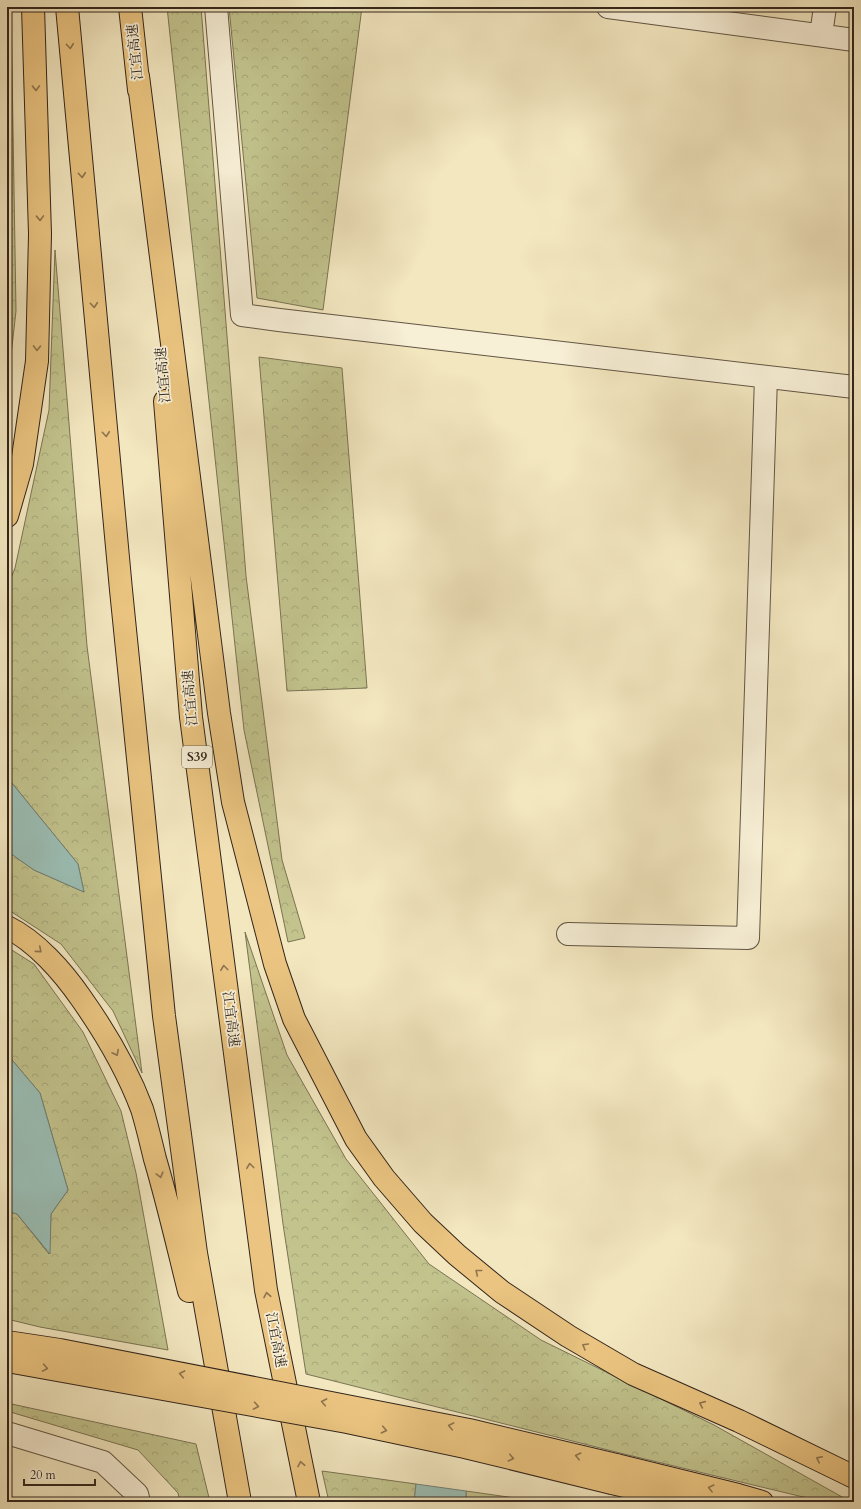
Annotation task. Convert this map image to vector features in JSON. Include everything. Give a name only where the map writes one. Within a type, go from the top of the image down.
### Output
[{"type":"highway","points":[[7,516],[22,464],[37,361],[40,234],[33,7]]},
{"type":"highway","points":[[67,7],[120,582],[164,1016],[196,1253],[234,1476]]},
{"type":"highway","name":"江宜高速","points":[[130,7],[138,76],[192,717],[266,1290],[308,1502]]},
{"type":"highway","points":[[138,76],[219,713],[233,802],[275,964],[294,1019],[317,1066],[356,1139],[384,1178],[423,1223],[457,1255],[502,1292],[568,1336],[633,1374],[739,1421],[854,1477]]},
{"type":"highway","points":[[7,927],[36,947],[54,963],[74,987],[96,1018],[115,1051],[142,1110],[167,1200],[240,1502]]},
{"type":"highway","points":[[7,1342],[60,1350],[469,1430],[614,1474],[694,1502]]},
{"type":"highway","points":[[7,1361],[347,1422],[465,1447],[738,1495],[762,1502]]},
{"type":"street","points":[[216,7],[242,314],[287,321],[854,387]]},
{"type":"street","points":[[608,7],[854,40]]},
{"type":"street","points":[[821,35],[825,7]]},
{"type":"street","points":[[568,934],[748,938],[766,377]]},
{"type":"street","points":[[7,1433],[103,1462],[137,1494],[139,1502]]},
{"type":"green space","points":[[7,7],[11,7],[16,311],[7,391]]},
{"type":"green space","points":[[167,7],[201,7],[246,576],[282,860],[305,938],[288,942],[244,730]]},
{"type":"green space","points":[[229,7],[362,7],[323,310],[257,298]]},
{"type":"green space","points":[[55,250],[87,646],[142,1073],[113,1011],[61,944],[7,909],[7,851],[34,870],[84,892],[78,864],[7,777],[7,588],[15,568],[49,410]]},
{"type":"green space","points":[[259,357],[342,368],[367,688],[287,691]]},
{"type":"green space","points":[[245,932],[287,1055],[346,1159],[429,1264],[541,1340],[714,1425],[851,1502],[824,1502],[624,1454],[306,1374],[283,1224]]},
{"type":"green space","points":[[7,947],[34,964],[83,1032],[121,1111],[136,1173],[168,1350],[40,1327],[7,1319],[7,1211],[17,1214],[49,1254],[51,1214],[68,1190],[40,1093],[7,1054]]},
{"type":"green space","points":[[7,1403],[196,1444],[210,1502],[180,1502],[178,1493],[138,1450],[7,1411]]},
{"type":"green space","points":[[322,1471],[416,1484],[414,1502],[329,1502]]},
{"type":"green space","points":[[466,1491],[543,1502],[466,1502]]},
{"type":"water","points":[[7,777],[78,864],[84,892],[34,870],[7,851]]},
{"type":"water","points":[[7,1054],[40,1093],[68,1190],[51,1214],[50,1254],[17,1214],[7,1211]]},
{"type":"water","points":[[416,1484],[466,1491],[466,1502],[414,1502]]}]
